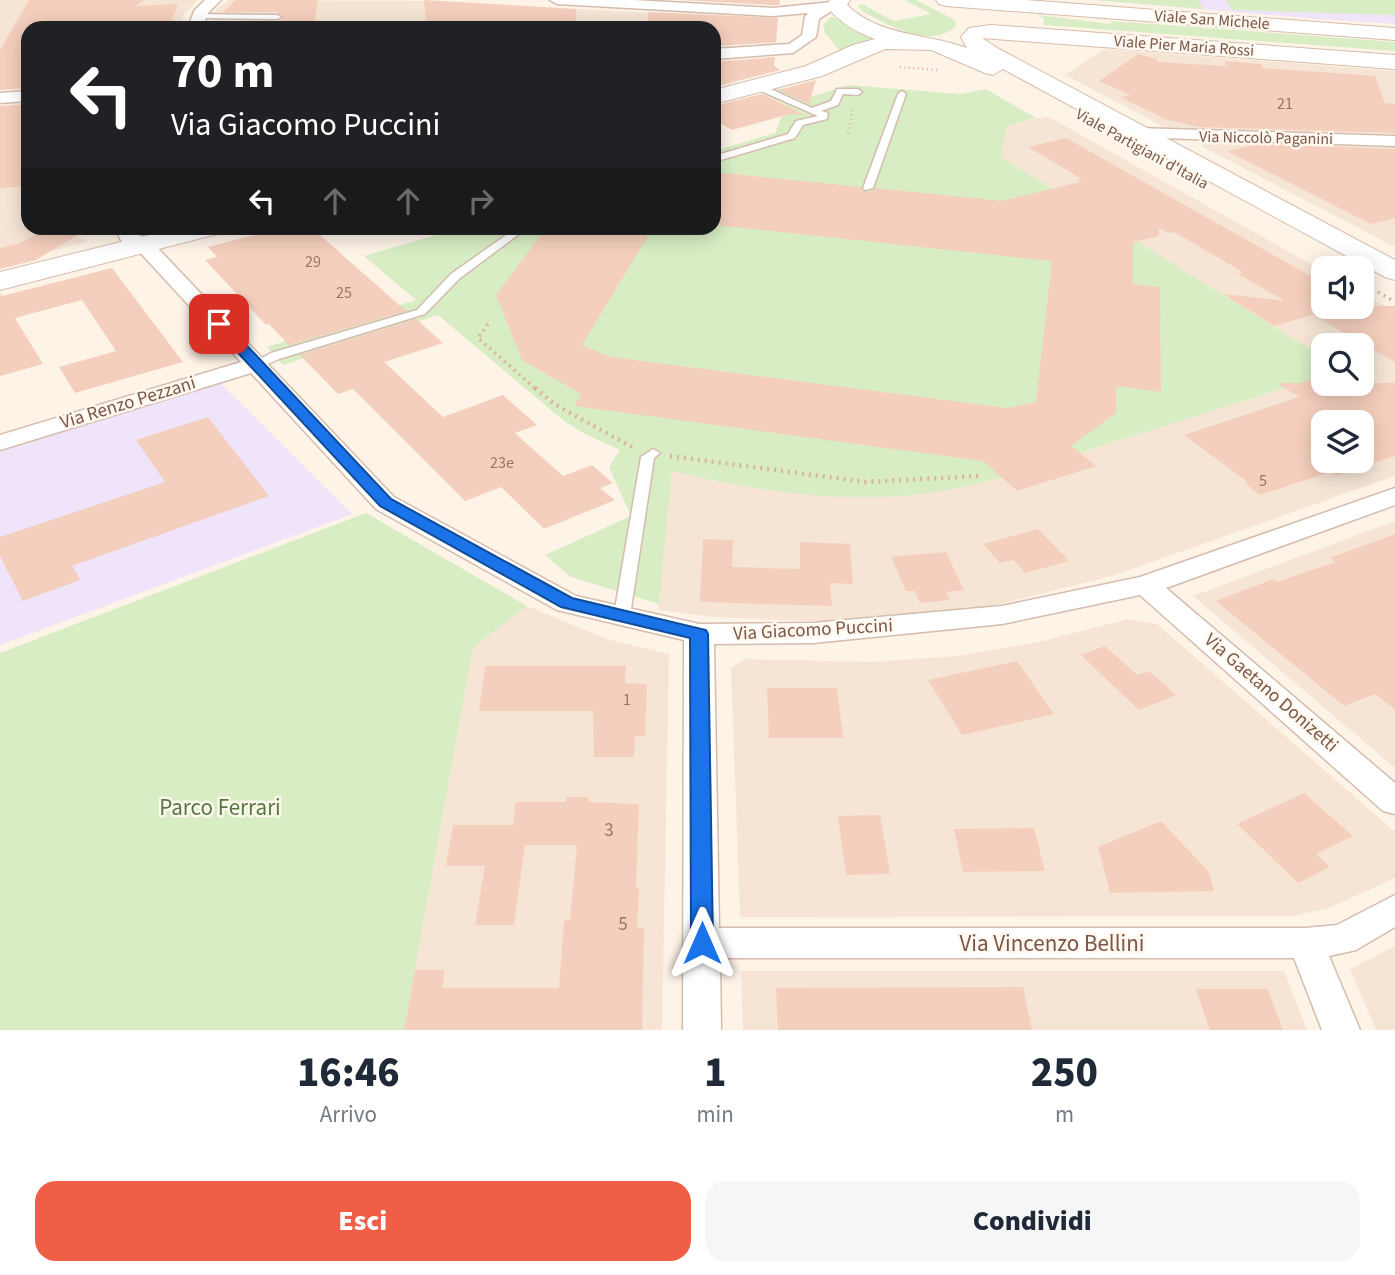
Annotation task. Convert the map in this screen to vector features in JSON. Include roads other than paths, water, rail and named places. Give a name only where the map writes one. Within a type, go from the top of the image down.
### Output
[{"type":"main road","points":[[938,0],[975,19],[978,28],[974,33]]},
{"type":"main road","name":"Viale San Michele","points":[[946,0],[1395,32]]},
{"type":"main road","name":"Viale Partigiani d'Italia","points":[[836,3],[842,12],[873,30],[892,37],[964,53],[1339,256]]},
{"type":"main road","name":"Viale Pier Maria Rossi","points":[[918,42],[951,40],[986,31],[1395,62]]},
{"type":"main road","name":"Viale Partigiani d'Italia","points":[[974,33],[971,39],[974,43],[1007,63],[1395,271]]},
{"type":"main road","points":[[1007,63],[997,50],[1009,42],[1080,38]]},
{"type":"main road","points":[[807,73],[838,62],[869,46],[890,42],[918,42]]},
{"type":"main road","points":[[721,95],[807,73],[906,56],[950,60],[1016,89],[1058,103]]},
{"type":"main road","points":[[0,281],[83,259],[128,235]]},
{"type":"main road","name":"Viale Partigiani d'Italia","points":[[1374,275],[1395,287]]},
{"type":"street","points":[[198,21],[214,0]]},
{"type":"street","points":[[557,0],[757,11],[800,11],[836,3]]},
{"type":"street","points":[[721,53],[797,46],[809,37],[812,18],[836,3]]},
{"type":"street","points":[[0,98],[21,96]]},
{"type":"street","name":"Via Niccolò Paganini","points":[[1138,133],[1395,141]]},
{"type":"street","name":"Via Giacomo Puccini","points":[[137,235],[385,503],[567,603],[699,634],[813,634],[1002,615],[1146,585],[1395,496]]},
{"type":"street","name":"Via Renzo Pezzani","points":[[0,443],[257,364]]},
{"type":"street","name":"Via Gaetano Donizetti","points":[[1146,585],[1395,802]]},
{"type":"street","points":[[699,634],[702,1030]]},
{"type":"street","name":"Via Vincenzo Bellini","points":[[702,943],[1306,943],[1343,939],[1395,909]]},
{"type":"street","points":[[1306,943],[1341,1030]]},
{"type":"lane","name":"Viale San Michele","points":[[986,0],[1395,32]]},
{"type":"lane","points":[[213,21],[277,17]]},
{"type":"lane","points":[[721,157],[792,136],[799,123],[825,115],[757,86]]},
{"type":"lane","points":[[811,111],[835,103],[840,91],[858,92]]},
{"type":"lane","points":[[868,188],[902,94]]},
{"type":"lane","points":[[257,364],[275,356],[421,312],[436,292],[463,269],[512,235]]},
{"type":"lane","points":[[622,615],[649,457],[653,453]]},
{"type":"park label","name":"Parco Ferrari","points":[[220,807]]}]
